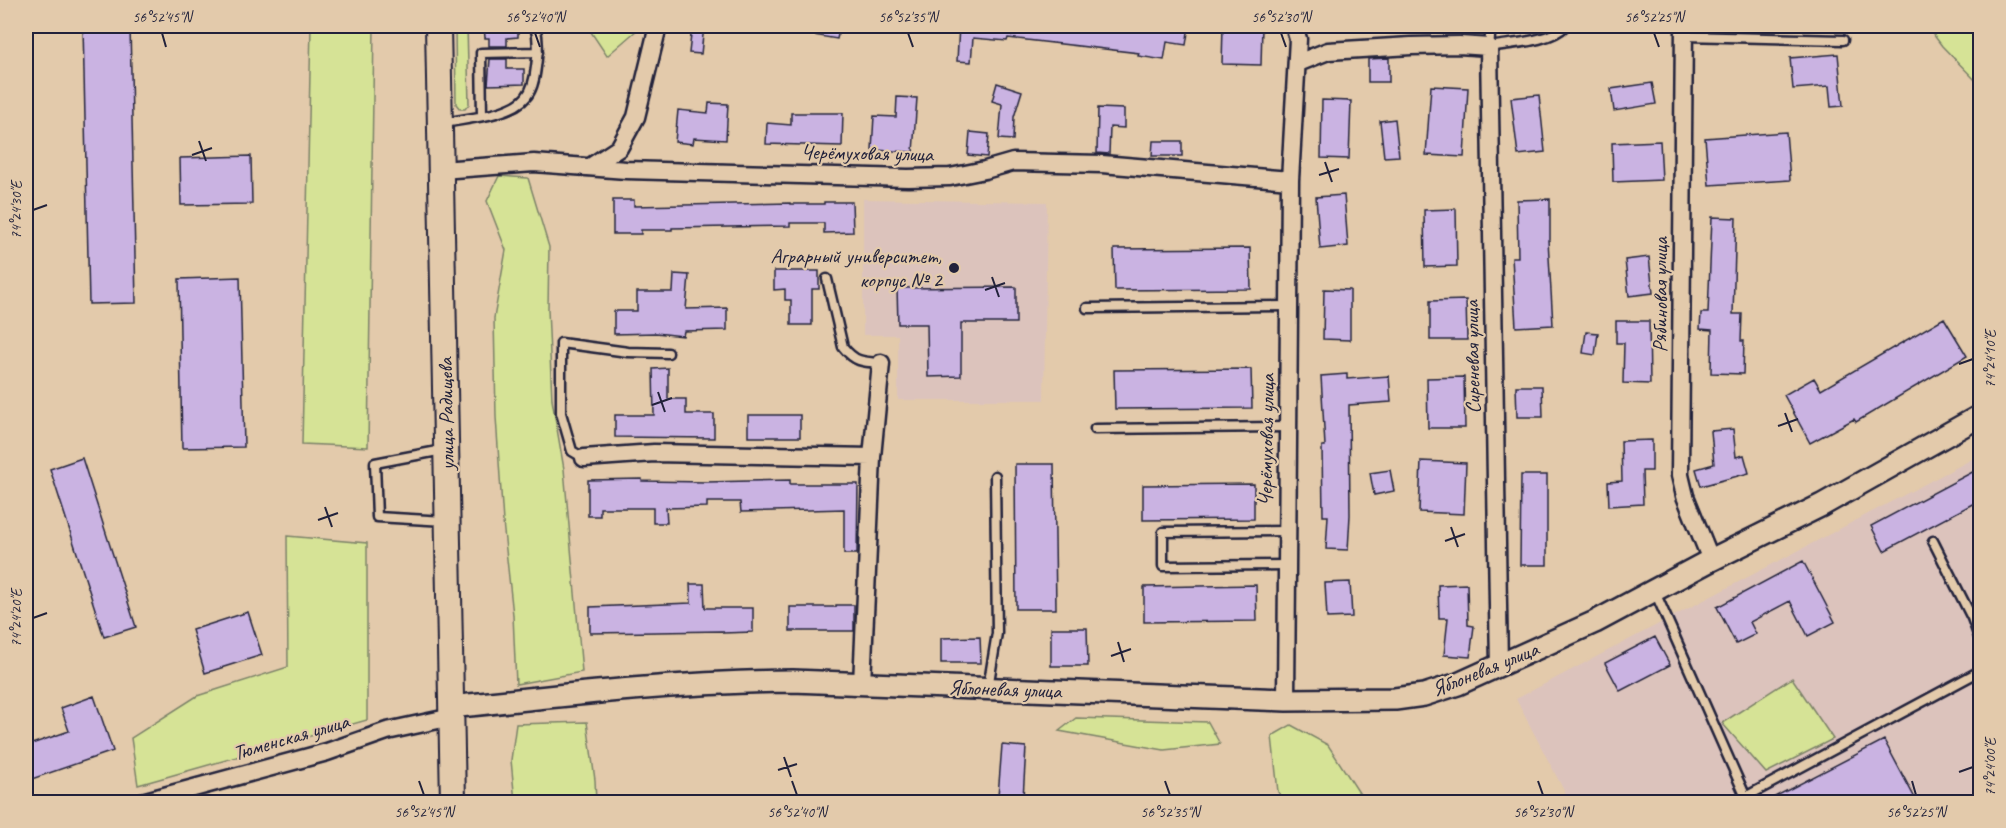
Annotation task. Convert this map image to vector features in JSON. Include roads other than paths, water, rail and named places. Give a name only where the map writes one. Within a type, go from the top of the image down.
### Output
[{"type":"main road","name":"улица Радищева","points":[[438,26],[453,802]]},
{"type":"street","points":[[590,167],[619,148],[636,117],[658,26]]},
{"type":"street","name":"Черёмуховая улица","points":[[1286,700],[1290,180],[1298,63],[1297,30]]},
{"type":"street","name":"Рябиновая улица","points":[[1684,31],[1680,475],[1685,496],[1711,560]]},
{"type":"street","points":[[1298,63],[1328,51],[1411,46],[1490,47]]},
{"type":"street","name":"Сиреневая улица","points":[[1490,47],[1499,667]]},
{"type":"street","name":"Черёмуховая улица","points":[[441,170],[534,163],[626,170],[908,178],[950,177],[1013,162],[1024,162],[1114,165],[1290,180]]},
{"type":"street","points":[[862,684],[872,457],[881,363]]},
{"type":"street","name":"Яблоневая улица","points":[[452,712],[582,693],[730,681],[793,681],[1286,700],[1395,699],[1424,694],[1458,684],[1499,667],[1595,622],[1711,560],[1822,505],[1980,416]]},
{"type":"street","points":[[584,458],[654,453],[872,457]]},
{"type":"street","name":"Тюменская улица","points":[[142,802],[327,752],[452,712]]},
{"type":"lane","points":[[440,124],[512,108],[526,98],[534,83],[538,52],[535,26]]},
{"type":"lane","points":[[1491,26],[1490,47],[1543,38],[1560,31],[1565,26]]},
{"type":"lane","points":[[1684,31],[1843,40]]},
{"type":"lane","points":[[482,116],[481,53],[538,52]]},
{"type":"lane","points":[[827,279],[843,347],[860,362],[881,363]]},
{"type":"lane","points":[[1087,308],[1289,306]]},
{"type":"lane","points":[[584,458],[572,451],[561,413],[561,343],[628,352],[668,353]]},
{"type":"lane","points":[[1095,429],[1288,427]]},
{"type":"lane","points":[[447,449],[375,464],[377,517],[448,522]]},
{"type":"lane","points":[[988,688],[997,633],[995,476]]},
{"type":"lane","points":[[1287,531],[1163,532],[1163,566],[1287,565]]},
{"type":"lane","points":[[1933,541],[1972,618],[1980,640]]},
{"type":"lane","points":[[1654,591],[1747,800]]},
{"type":"lane","points":[[1736,802],[1747,800],[1980,671]]},
{"type":"place","name":"Аграрный университет, корпус № 2","points":[[954,268]]}]
